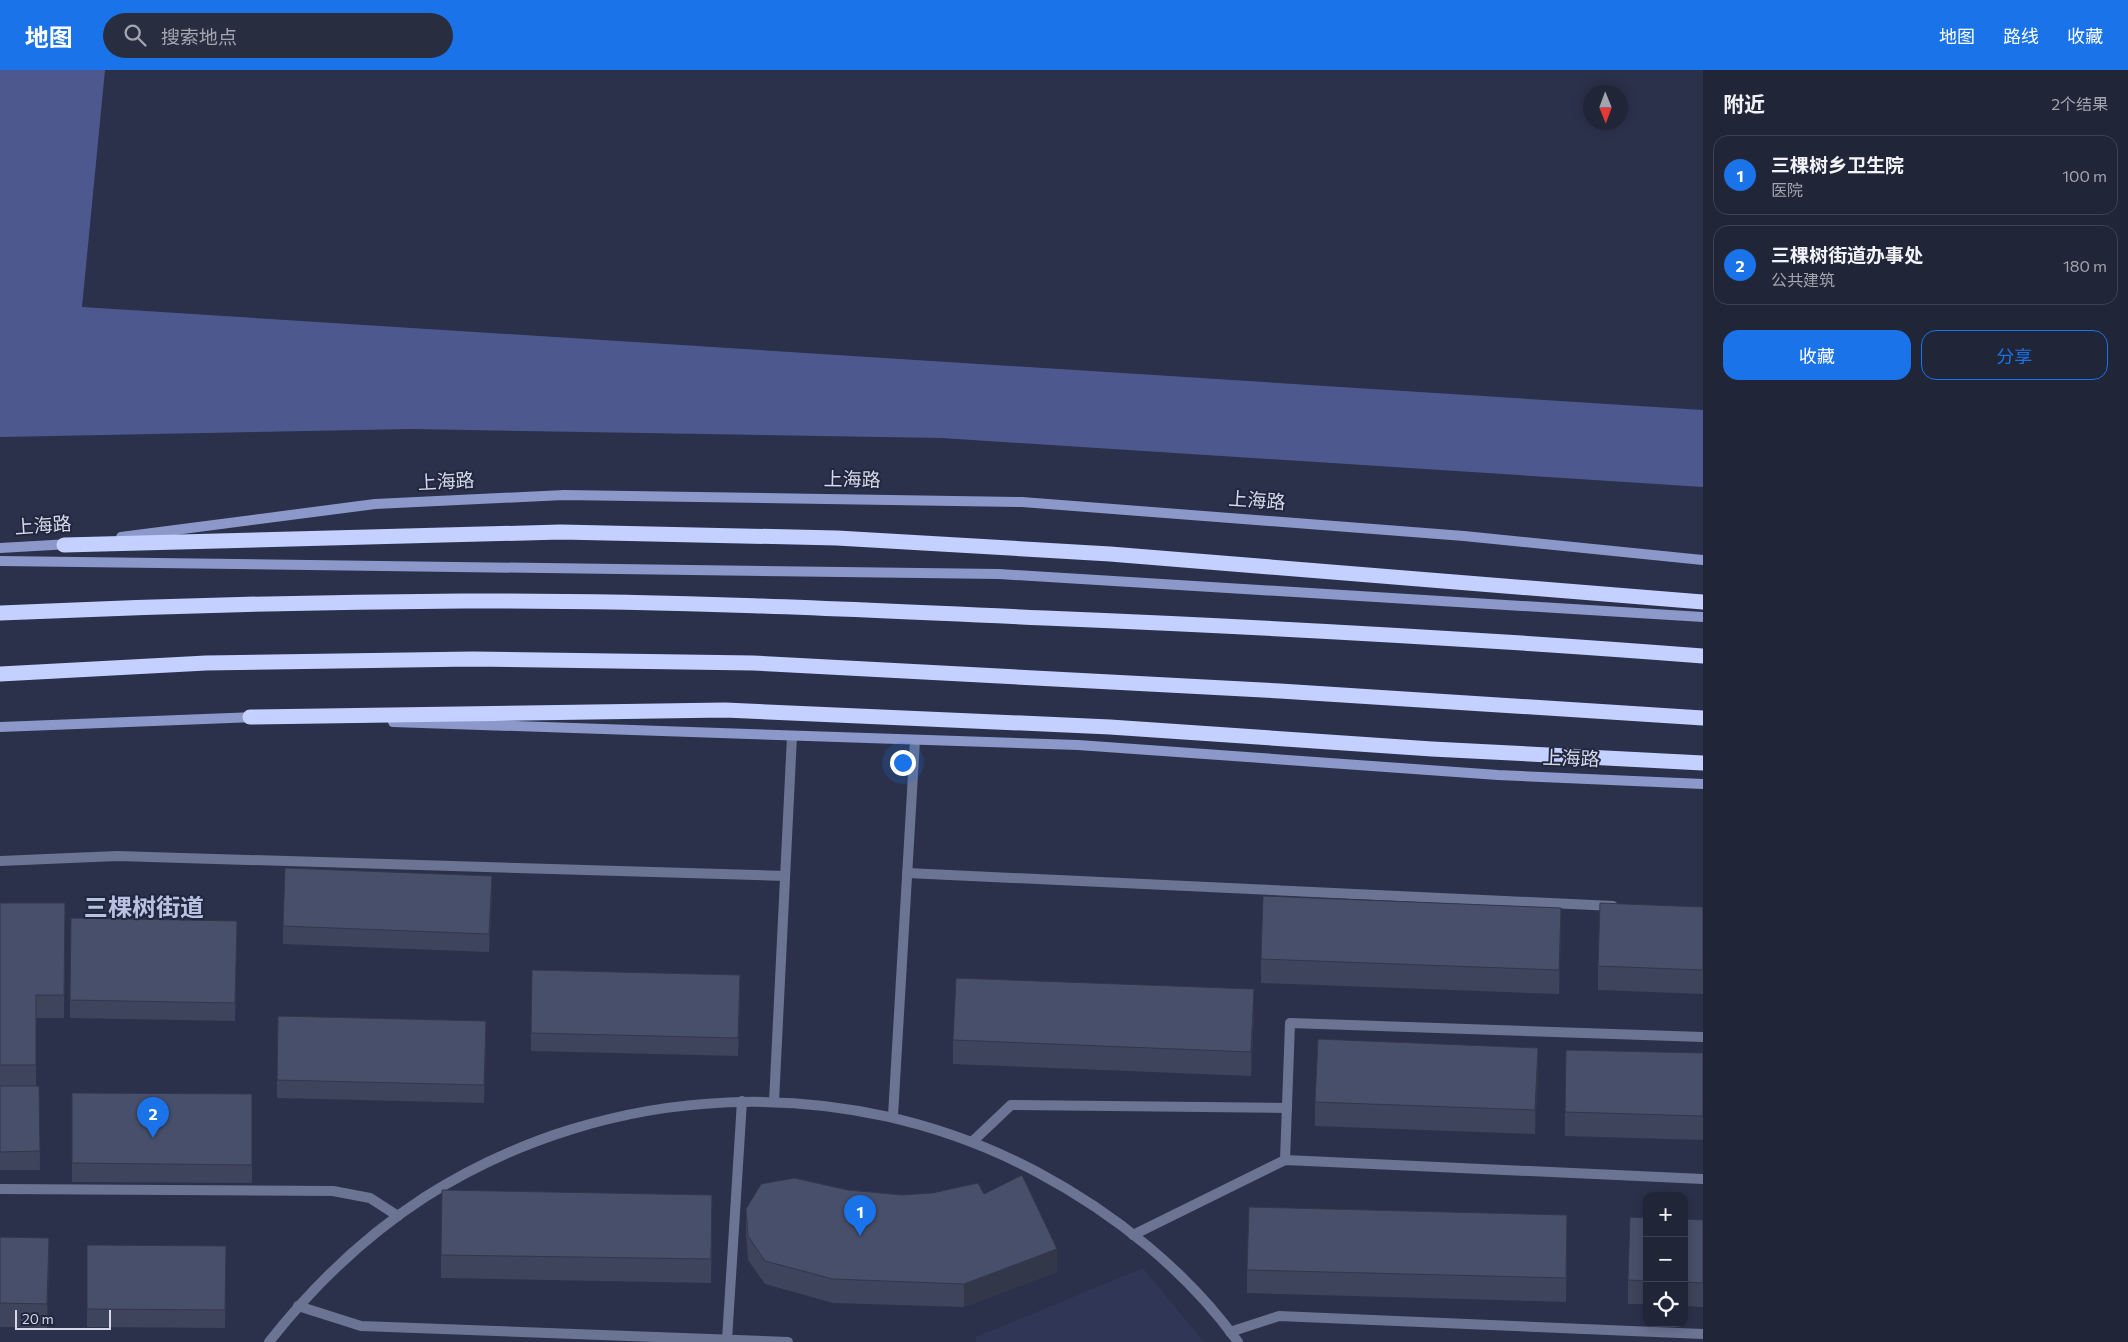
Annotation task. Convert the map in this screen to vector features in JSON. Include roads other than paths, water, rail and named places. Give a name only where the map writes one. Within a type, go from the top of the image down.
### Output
[{"type":"highway","points":[[64,545],[561,532],[837,538],[1110,554],[1703,602]]},
{"type":"highway","points":[[0,613],[187,605],[465,601],[758,606],[1264,627],[1554,644],[1703,656]]},
{"type":"highway","points":[[0,674],[206,664],[454,659],[753,664],[1270,691],[1703,718]]},
{"type":"highway","points":[[250,717],[725,710],[1110,727],[1432,749],[1703,763]]},
{"type":"main road","name":"上海路","points":[[0,548],[64,545],[375,504],[564,495],[1022,502],[1454,536],[1703,560]]},
{"type":"main road","name":"上海路","points":[[0,561],[999,574],[1703,617]]},
{"type":"main road","name":"上海路","points":[[0,727],[250,717],[1078,745],[1498,775],[1703,784]]},
{"type":"lane","points":[[774,1102],[792,736]]},
{"type":"lane","points":[[893,1116],[915,740]]},
{"type":"lane","points":[[0,860],[117,856],[785,876]]},
{"type":"lane","points":[[908,873],[1624,906]]},
{"type":"lane","points":[[1285,1160],[1290,1023],[1703,1037]]},
{"type":"lane","points":[[728,1340],[742,1101]]},
{"type":"lane","points":[[269,1342],[298,1306],[337,1266],[379,1230],[424,1197],[473,1169],[524,1146],[577,1127],[631,1114],[686,1105],[742,1101],[854,1109],[893,1116],[972,1142],[1013,1160],[1063,1186],[1110,1216],[1154,1251],[1194,1290],[1238,1342]]},
{"type":"lane","points":[[972,1142],[1011,1105],[1287,1108]]},
{"type":"lane","points":[[1133,1235],[1285,1160],[1703,1180]]},
{"type":"lane","points":[[0,1189],[333,1192],[370,1198],[398,1216]]},
{"type":"lane","points":[[298,1306],[361,1326],[681,1340],[788,1342]]},
{"type":"lane","points":[[1230,1332],[1279,1316],[1703,1334]]},
{"type":"place","name":"三棵树街道办事处","points":[[153,1138]]},
{"type":"place","name":"三棵树乡卫生院","points":[[860,1236]]},
{"type":"district","name":"三棵树街道","points":[[144,908]]}]
